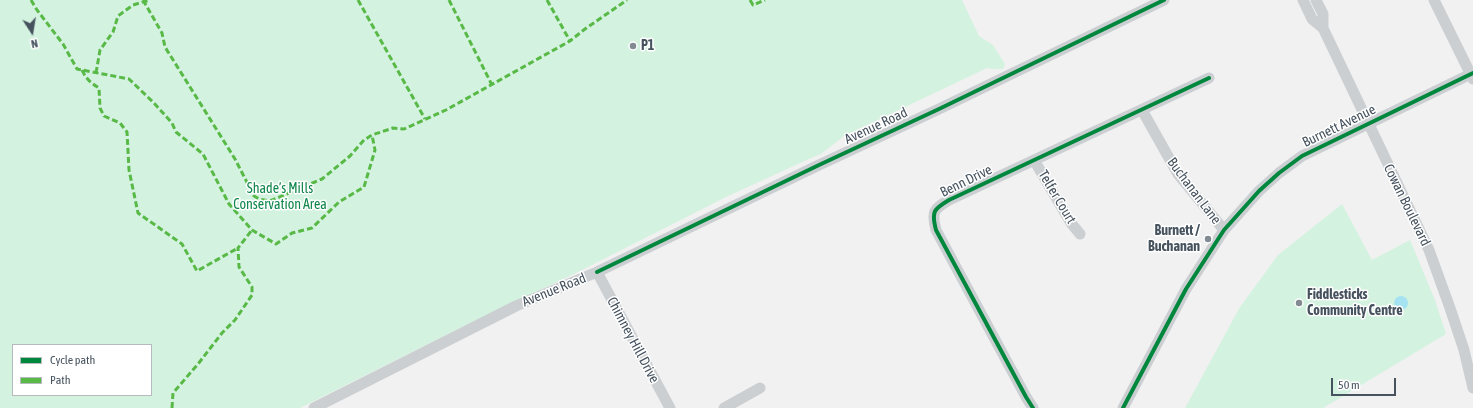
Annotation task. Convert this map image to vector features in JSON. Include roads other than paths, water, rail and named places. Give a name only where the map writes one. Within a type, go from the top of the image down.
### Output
[{"type":"street","name":"Avenue Road","points":[[314,408],[516,306],[597,272],[1164,0]]},
{"type":"street","name":"Cowan Boulevard","points":[[1303,0],[1312,19],[1323,28]]},
{"type":"street","name":"Cowan Boulevard","points":[[1316,0],[1323,14],[1323,28],[1429,250],[1464,350],[1473,388]]},
{"type":"street","points":[[1434,0],[1472,75]]},
{"type":"street","name":"Burnett Avenue","points":[[1123,408],[1186,289],[1224,230],[1259,191],[1279,173],[1302,156],[1368,123],[1472,75]]},
{"type":"street","name":"Benn Drive","points":[[1033,408],[936,230],[934,213],[937,207],[1209,78]]},
{"type":"street","name":"Buchanan Lane","points":[[1142,110],[1178,174],[1224,230]]},
{"type":"street","name":"Telfer Court","points":[[1034,160],[1071,223],[1080,234]]},
{"type":"street","name":"Chimney Hill Drive","points":[[597,272],[670,408]]},
{"type":"street","points":[[724,408],[760,388]]},
{"type":"water","points":[[1398,296],[1404,296],[1408,300],[1408,306],[1404,310],[1398,310],[1394,306],[1394,300]]},
{"type":"place","name":"P1","points":[[633,46]]},
{"type":"place","name":"Burnett / Buchanan","points":[[1208,239]]},
{"type":"place","name":"Fiddlesticks Community Centre","points":[[1299,303]]},
{"type":"park label","name":"Shade’s Mills Conservation Area","points":[[280,198]]}]
